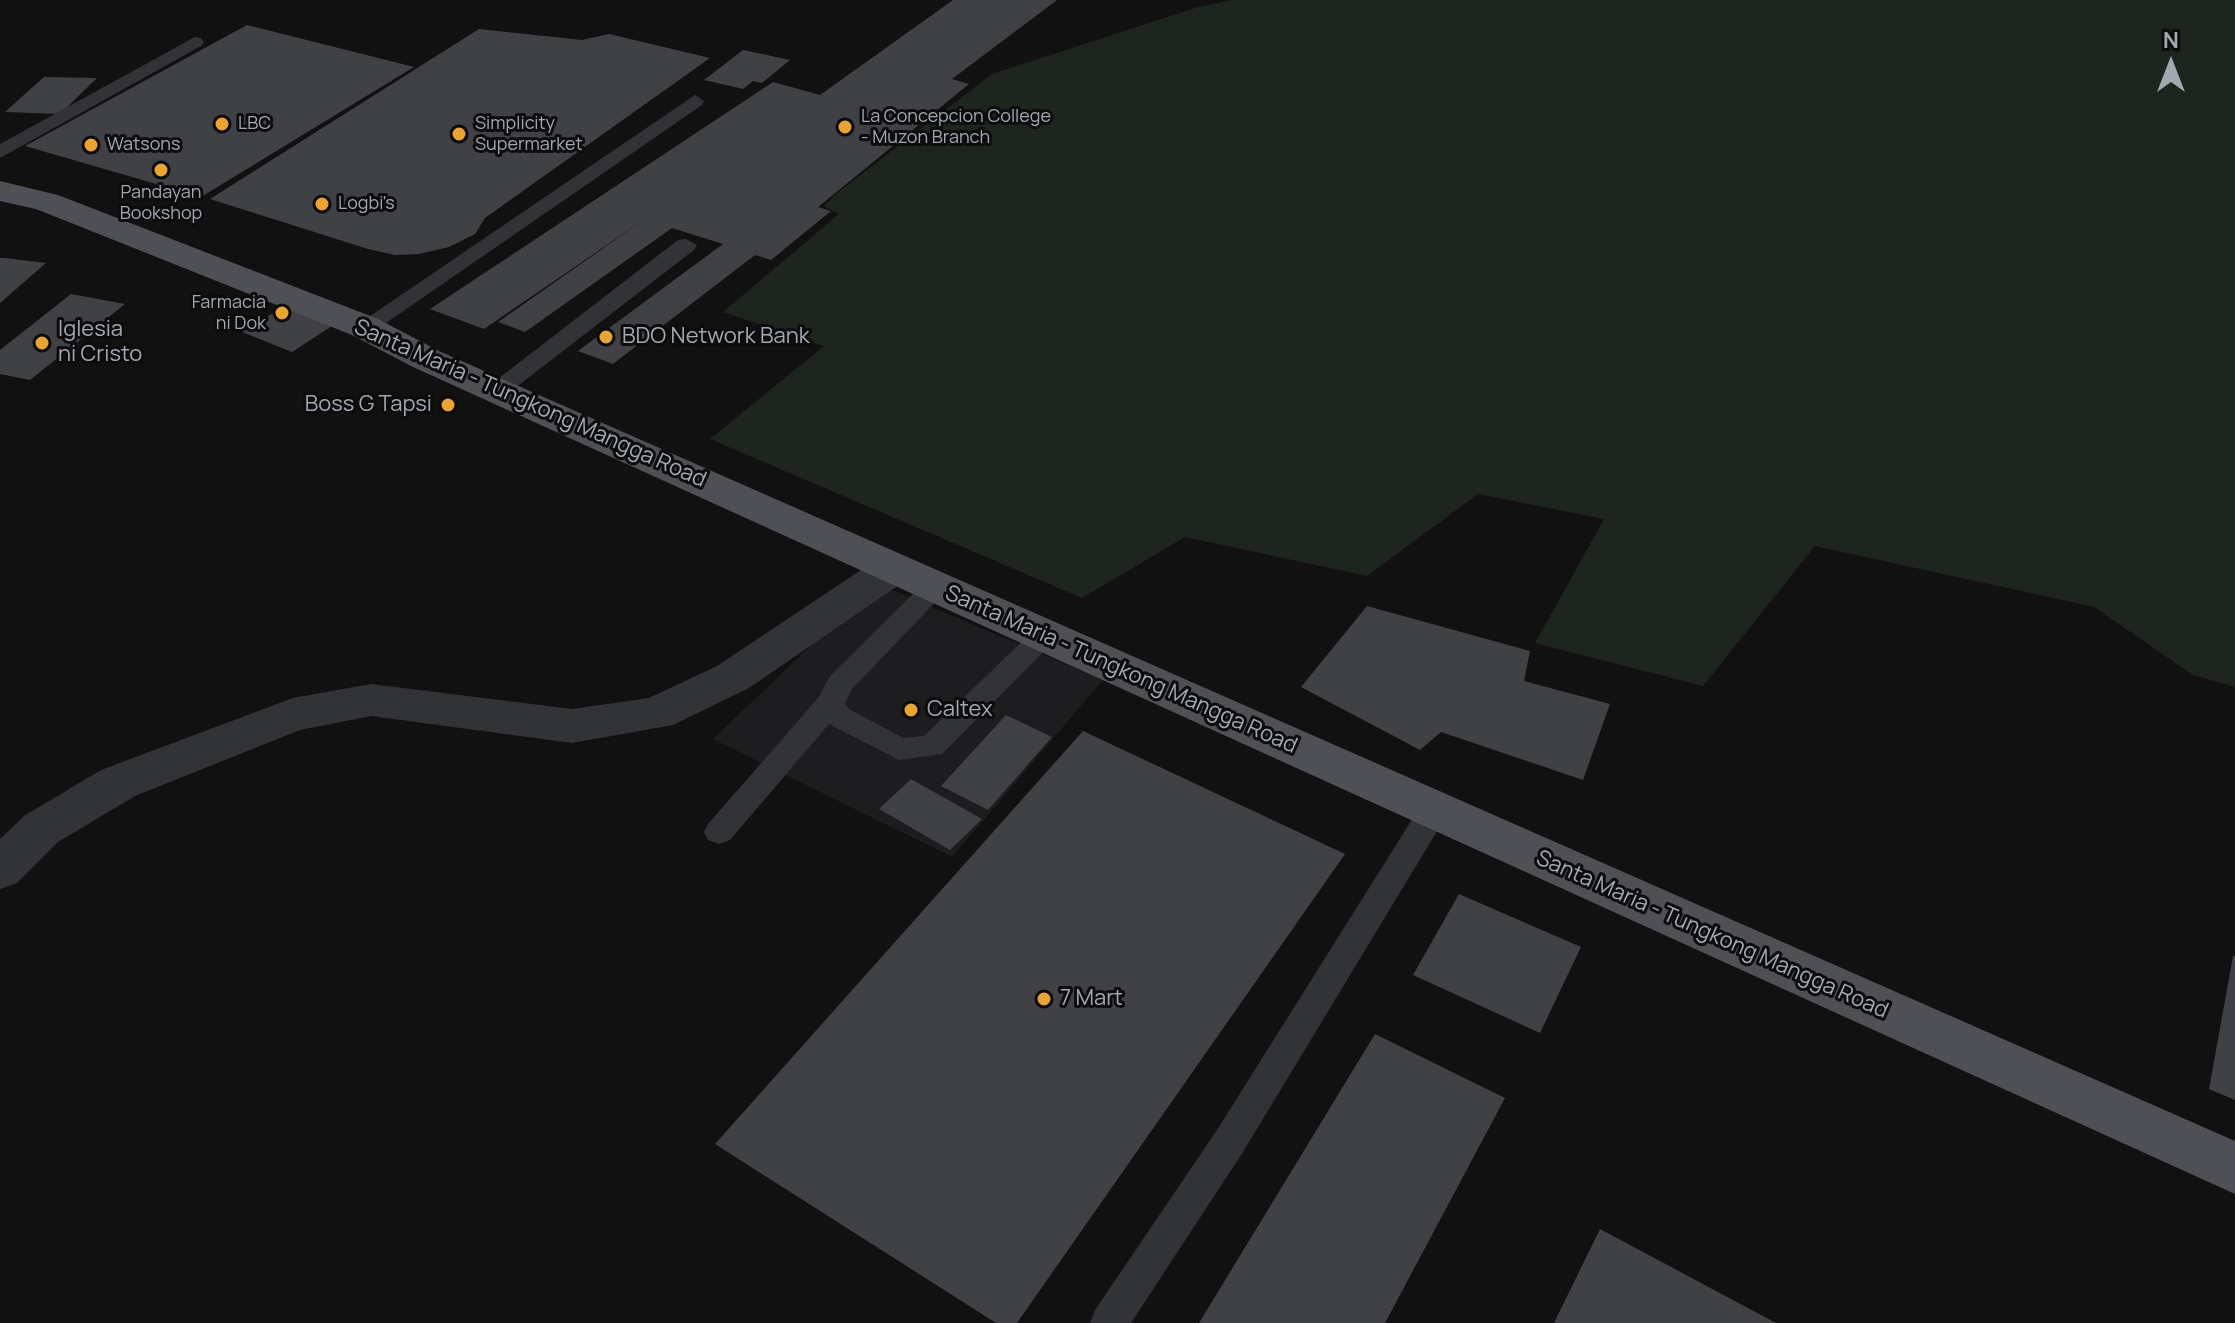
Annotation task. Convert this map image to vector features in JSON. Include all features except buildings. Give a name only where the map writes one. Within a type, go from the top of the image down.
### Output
[{"type":"main road","name":"Santa Maria - Tungkong Mangga Road","points":[[0,191],[47,202],[365,327],[426,359],[2235,1168]]},
{"type":"street","points":[[0,869],[41,829],[118,783],[293,715],[371,700],[572,726],[657,713],[733,677],[894,568]]},
{"type":"lane","points":[[0,152],[195,42]]},
{"type":"lane","points":[[365,327],[695,101]]},
{"type":"lane","points":[[498,390],[686,245]]},
{"type":"lane","points":[[719,832],[830,704],[840,683],[935,587]]},
{"type":"lane","points":[[830,704],[839,716],[899,749],[932,746],[1045,636]]},
{"type":"lane","points":[[1109,1323],[1230,1141],[1434,810]]},
{"type":"shaded area","points":[[1232,0],[2235,0],[2235,687],[2193,675],[2094,607],[1815,546],[1703,686],[1535,643],[1604,519],[1478,494],[1367,576],[1185,537],[1082,598],[710,439],[824,346],[723,312],[839,214],[824,206],[837,193],[992,74],[1198,7]]},
{"type":"shaded area","name":"Caltex","points":[[876,583],[1103,680],[952,857],[713,739]]},
{"type":"place","name":"LBC","points":[[222,124]]},
{"type":"place","name":"La Concepcion College - Muzon Branch","points":[[845,127]]},
{"type":"place","name":"Simplicity Supermarket","points":[[459,134]]},
{"type":"place","name":"Watsons","points":[[91,145]]},
{"type":"place","name":"Pandayan Bookshop","points":[[161,170]]},
{"type":"place","name":"Logbi's","points":[[322,204]]},
{"type":"place","name":"Farmacia ni Dok","points":[[282,313]]},
{"type":"place","name":"BDO Network Bank","points":[[606,337]]},
{"type":"place","name":"Iglesia ni Cristo","points":[[42,343]]},
{"type":"place","name":"Boss G Tapsi","points":[[448,405]]},
{"type":"place","name":"Caltex","points":[[911,710]]},
{"type":"place","name":"7 Mart","points":[[1044,999]]}]
